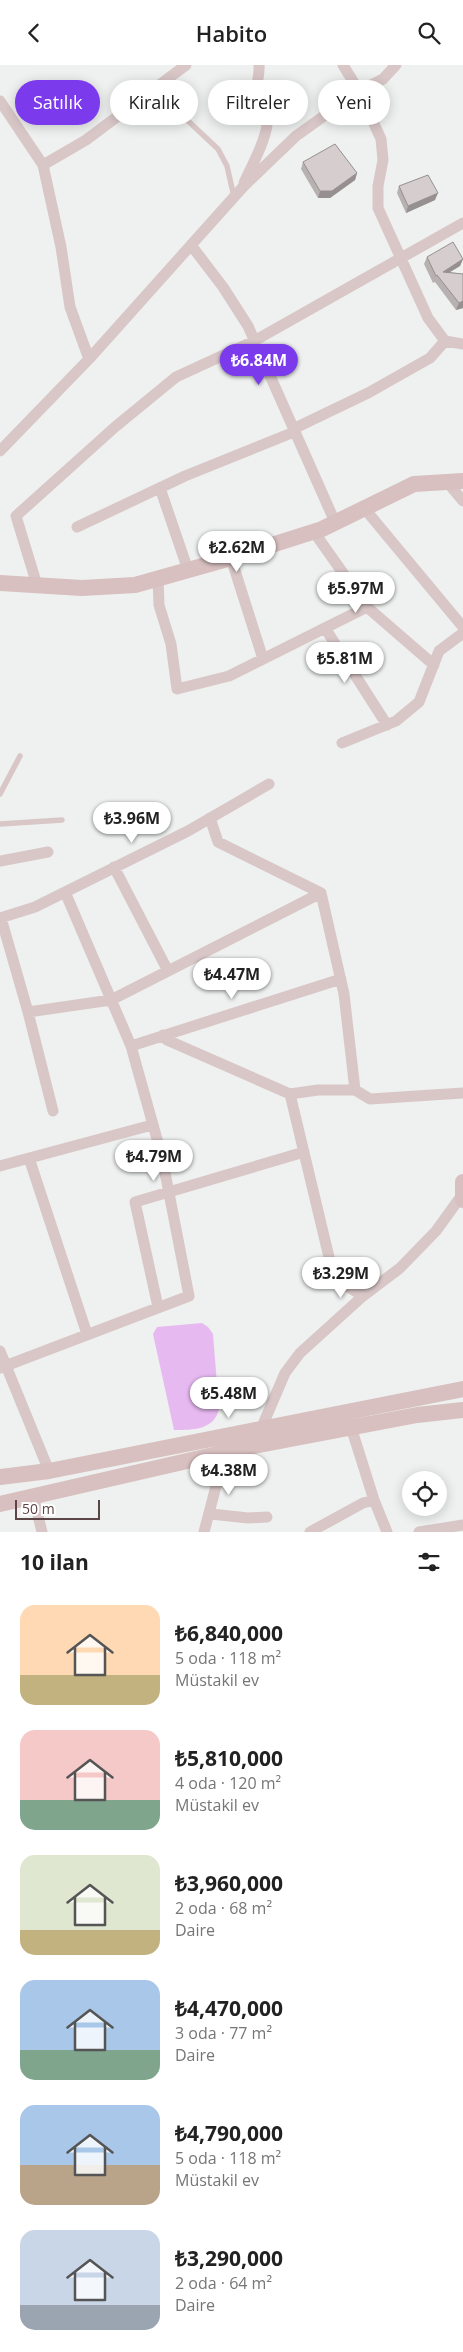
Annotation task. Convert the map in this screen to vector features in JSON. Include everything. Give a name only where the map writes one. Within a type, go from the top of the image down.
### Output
[{"type":"main road","points":[[0,583],[91,588],[135,585],[232,558],[314,531],[414,483],[455,482]]},
{"type":"main road","points":[[0,1477],[49,1471],[463,1389]]},
{"type":"main road","points":[[0,1504],[226,1452],[417,1415],[463,1410]]},
{"type":"street","points":[[166,80],[186,65]]},
{"type":"street","points":[[242,187],[265,133],[267,121],[266,111],[258,100],[256,92],[259,65]]},
{"type":"street","points":[[343,65],[352,80]]},
{"type":"street","points":[[381,80],[396,65]]},
{"type":"street","points":[[0,101],[43,165],[60,247],[66,291],[89,359]]},
{"type":"street","points":[[0,451],[89,359],[242,187],[296,136],[318,120]]},
{"type":"street","points":[[43,165],[86,141],[110,123]]},
{"type":"street","points":[[375,125],[381,139],[383,160],[378,186],[378,208],[403,259],[428,318],[445,341],[463,344]]},
{"type":"street","points":[[37,585],[16,515],[115,427],[176,377],[254,341],[403,259],[463,223]]},
{"type":"street","points":[[191,245],[236,306],[254,341],[335,522]]},
{"type":"street","points":[[77,527],[160,488],[293,430],[368,393],[430,358],[445,341]]},
{"type":"street","points":[[455,482],[463,501]]},
{"type":"street","points":[[160,488],[188,570]]},
{"type":"street","points":[[364,508],[463,627]]},
{"type":"street","points":[[314,531],[367,607],[434,665]]},
{"type":"street","points":[[232,558],[263,659]]},
{"type":"street","points":[[158,578],[159,605],[171,644],[177,689],[229,676],[367,607]]},
{"type":"street","points":[[325,628],[387,725]]},
{"type":"street","points":[[342,743],[396,721],[419,702],[439,651],[463,633]]},
{"type":"street","points":[[52,1111],[28,1012],[1,918],[35,907],[210,818],[269,785]]},
{"type":"street","points":[[210,818],[218,842],[321,893]]},
{"type":"street","points":[[0,861],[48,852]]},
{"type":"street","points":[[114,867],[168,971]]},
{"type":"street","points":[[3,1366],[189,1296],[162,1157],[131,1046],[65,892]]},
{"type":"street","points":[[28,1012],[111,1000],[321,893]]},
{"type":"street","points":[[321,893],[341,979],[355,1090]]},
{"type":"street","points":[[131,1046],[341,979]]},
{"type":"street","points":[[163,1035],[167,1040],[290,1094],[318,1090],[355,1090],[370,1099],[463,1093]]},
{"type":"street","points":[[290,1094],[334,1278],[363,1296]]},
{"type":"street","points":[[0,1167],[152,1125]]},
{"type":"street","points":[[158,1307],[134,1202],[304,1152]]},
{"type":"street","points":[[29,1158],[87,1334]]},
{"type":"street","points":[[261,1429],[285,1373],[300,1353],[363,1296],[400,1269],[436,1231],[463,1192]]},
{"type":"street","points":[[0,1351],[3,1366],[49,1471]]},
{"type":"street","points":[[351,1427],[374,1500],[387,1532]]},
{"type":"street","points":[[204,1532],[211,1514],[226,1452]]},
{"type":"street","points":[[33,1495],[42,1532]]},
{"type":"street","points":[[310,1532],[363,1503],[374,1500]]},
{"type":"street","points":[[211,1514],[248,1518],[267,1517]]},
{"type":"street","points":[[419,1532],[463,1525]]},
{"type":"lane","points":[[192,125],[218,149],[227,166],[234,197]]},
{"type":"lane","points":[[0,794],[20,756]]},
{"type":"lane","points":[[0,824],[62,820]]},
{"type":"shaded area","points":[[202,1323],[213,1334],[219,1409],[213,1421],[208,1425],[195,1429],[174,1430],[153,1334],[157,1327]]},
{"type":"building","points":[[335,144],[357,173],[332,191],[320,191],[303,162]]},
{"type":"building","points":[[428,175],[438,193],[408,206],[399,186]]},
{"type":"building","points":[[453,242],[463,259],[443,272],[463,274],[463,301],[459,303],[436,276],[427,257]]}]
